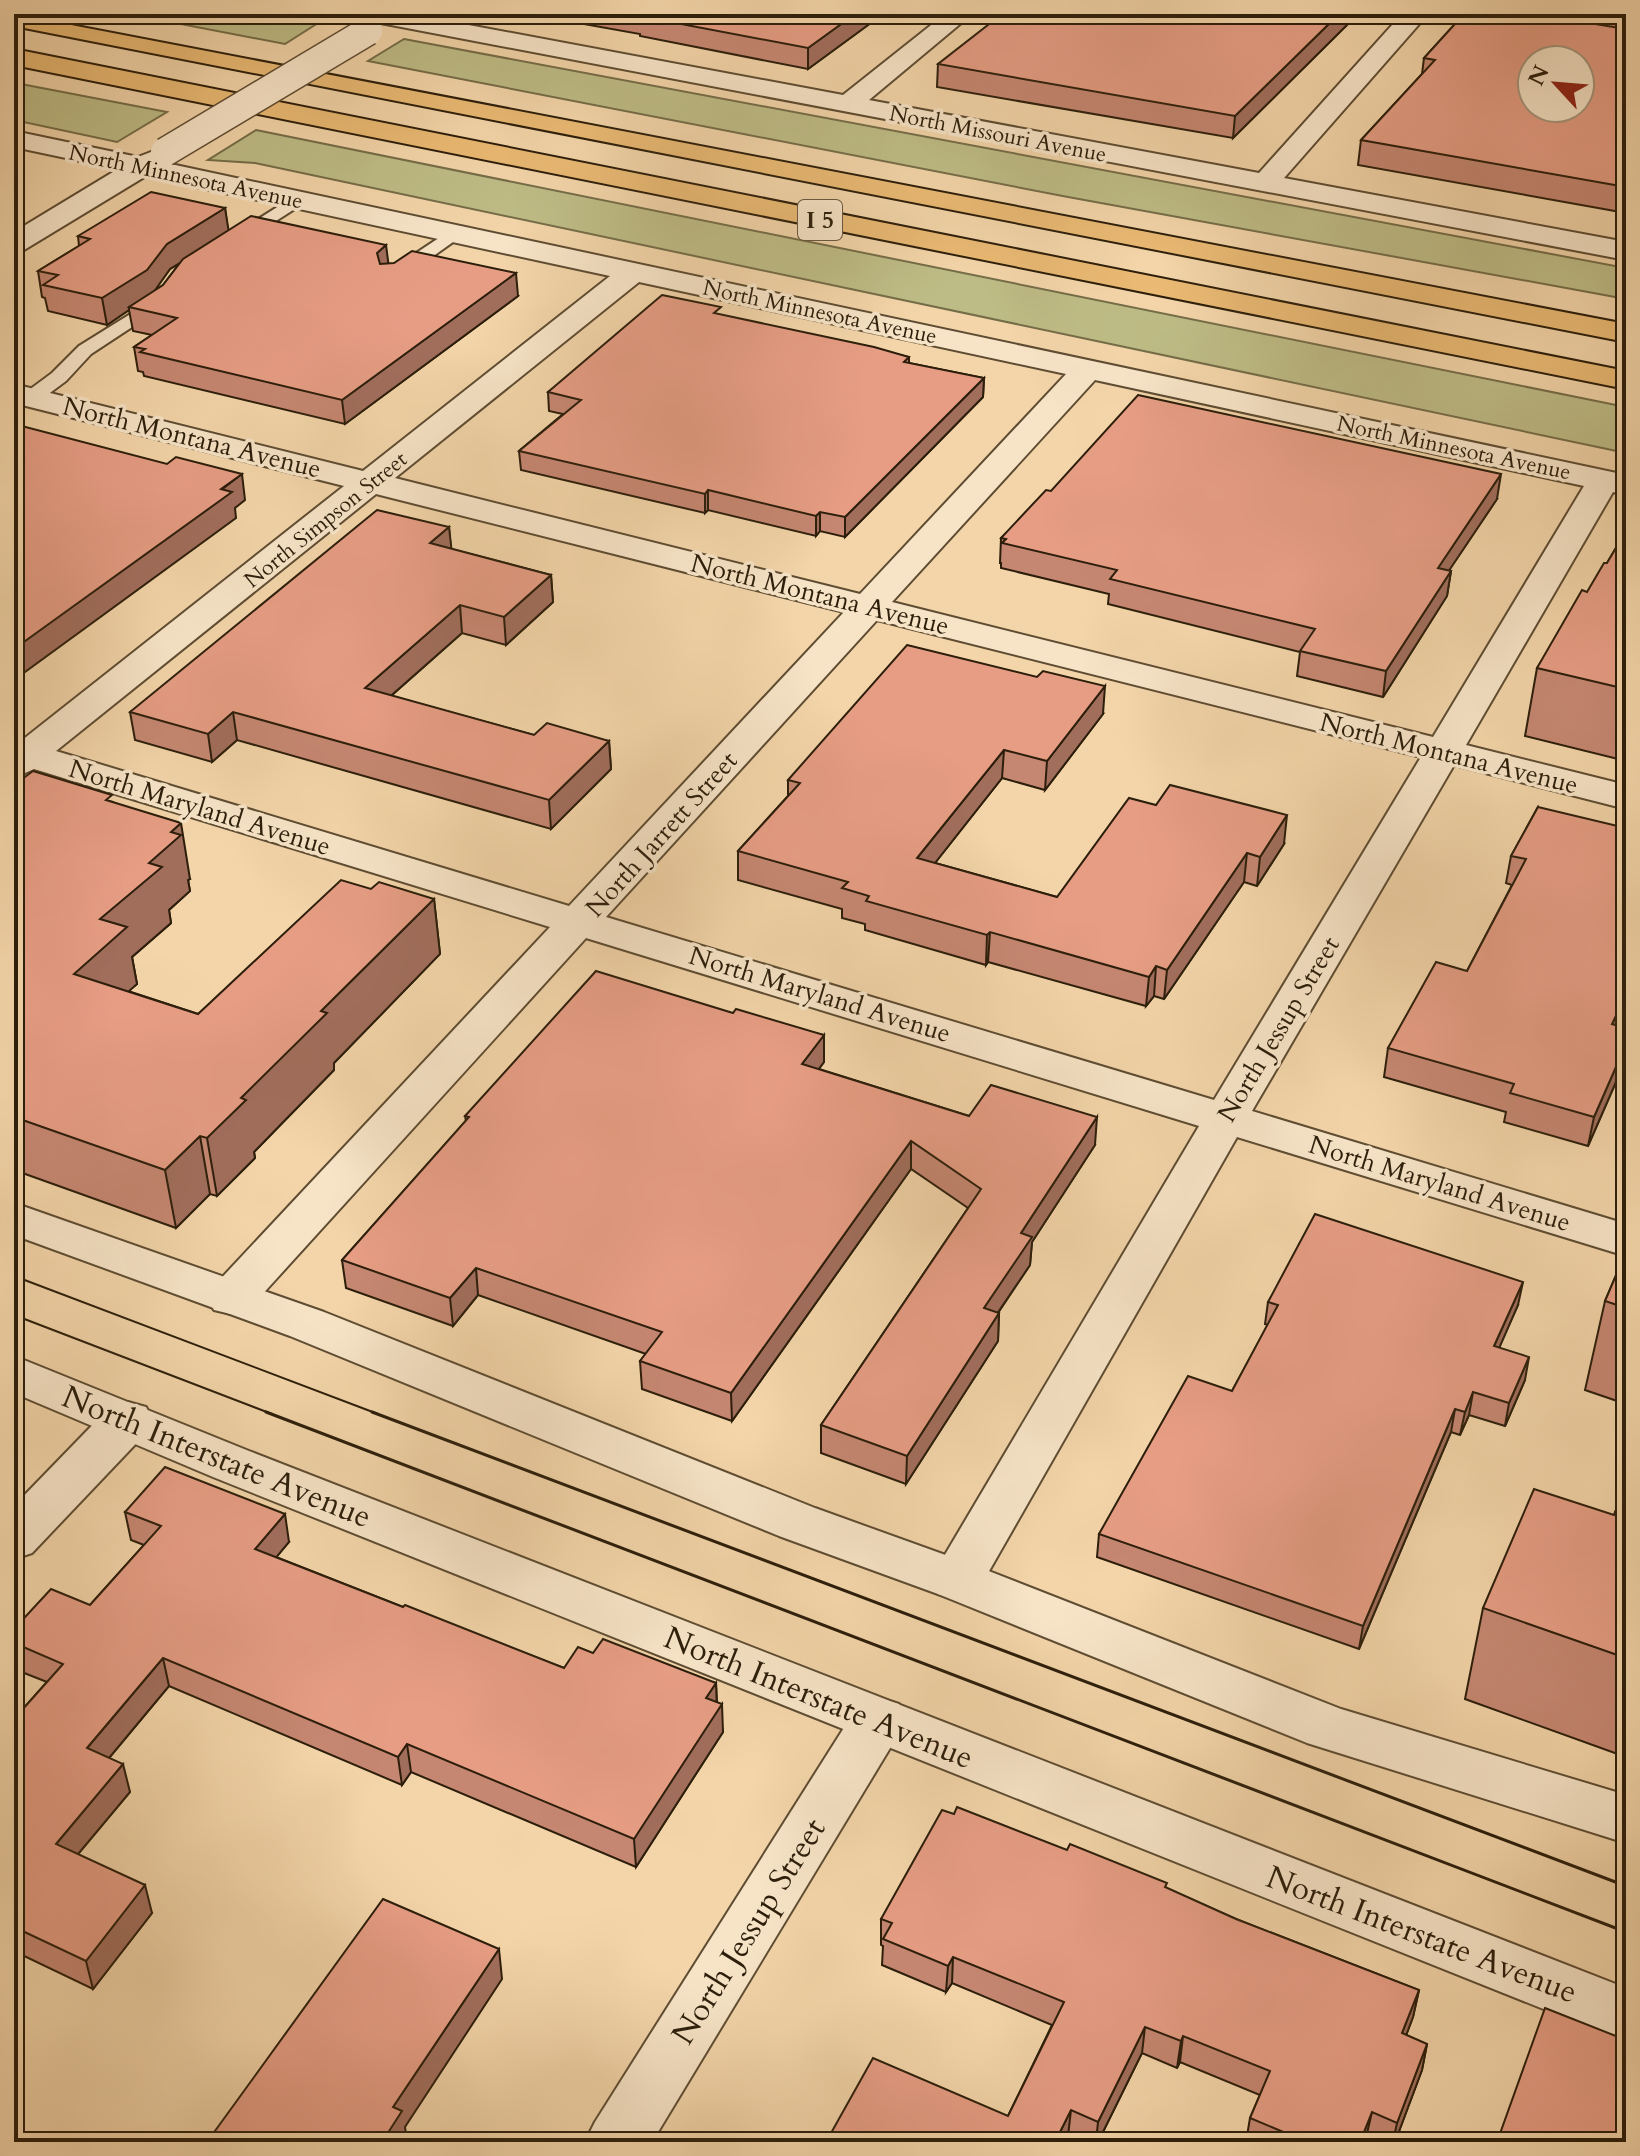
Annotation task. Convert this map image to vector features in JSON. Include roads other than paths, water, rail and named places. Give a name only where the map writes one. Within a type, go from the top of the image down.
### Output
[{"type":"highway","name":"I 5","points":[[14,19],[1626,333]]},
{"type":"highway","name":"I 5","points":[[14,57],[1626,380]]},
{"type":"street","points":[[847,105],[960,14]]},
{"type":"street","points":[[1265,183],[1416,14]]},
{"type":"street","points":[[1450,14],[1626,43]]},
{"type":"street","points":[[14,244],[381,19]]},
{"type":"street","name":"North Missouri Avenue","points":[[381,19],[1626,251]]},
{"type":"street","name":"North Minnesota Avenue","points":[[14,139],[154,159],[298,199],[1615,482]]},
{"type":"street","name":"North Simpson Street","points":[[19,757],[371,482],[634,271]]},
{"type":"street","name":"North Jarrett Street","points":[[231,1298],[1089,368]]},
{"type":"street","name":"North Montana Avenue","points":[[23,395],[1626,797]]},
{"type":"street","name":"North Jessup Street","points":[[957,1580],[1442,751],[1615,482]]},
{"type":"street","name":"North Maryland Avenue","points":[[19,757],[581,921],[1626,1240]]},
{"type":"street","points":[[14,1218],[357,1344],[797,1522],[957,1580],[1327,1727],[1626,1819]]},
{"type":"street","name":"North Interstate Avenue","points":[[14,1373],[1626,2015]]},
{"type":"street","points":[[14,1539],[128,1420]]},
{"type":"street","name":"North Jessup Street","points":[[617,2142],[879,1720]]},
{"type":"lane","points":[[218,251],[298,199]]},
{"type":"lane","points":[[388,280],[454,233]]},
{"type":"lane","points":[[23,395],[59,377],[85,350],[159,302],[168,289]]},
{"type":"tram line","points":[[14,1276],[378,1414]]},
{"type":"tram line","points":[[14,1315],[272,1414]]},
{"type":"tram line","points":[[266,1412],[1626,1932]]},
{"type":"tram line","points":[[372,1412],[1626,1886]]}]
